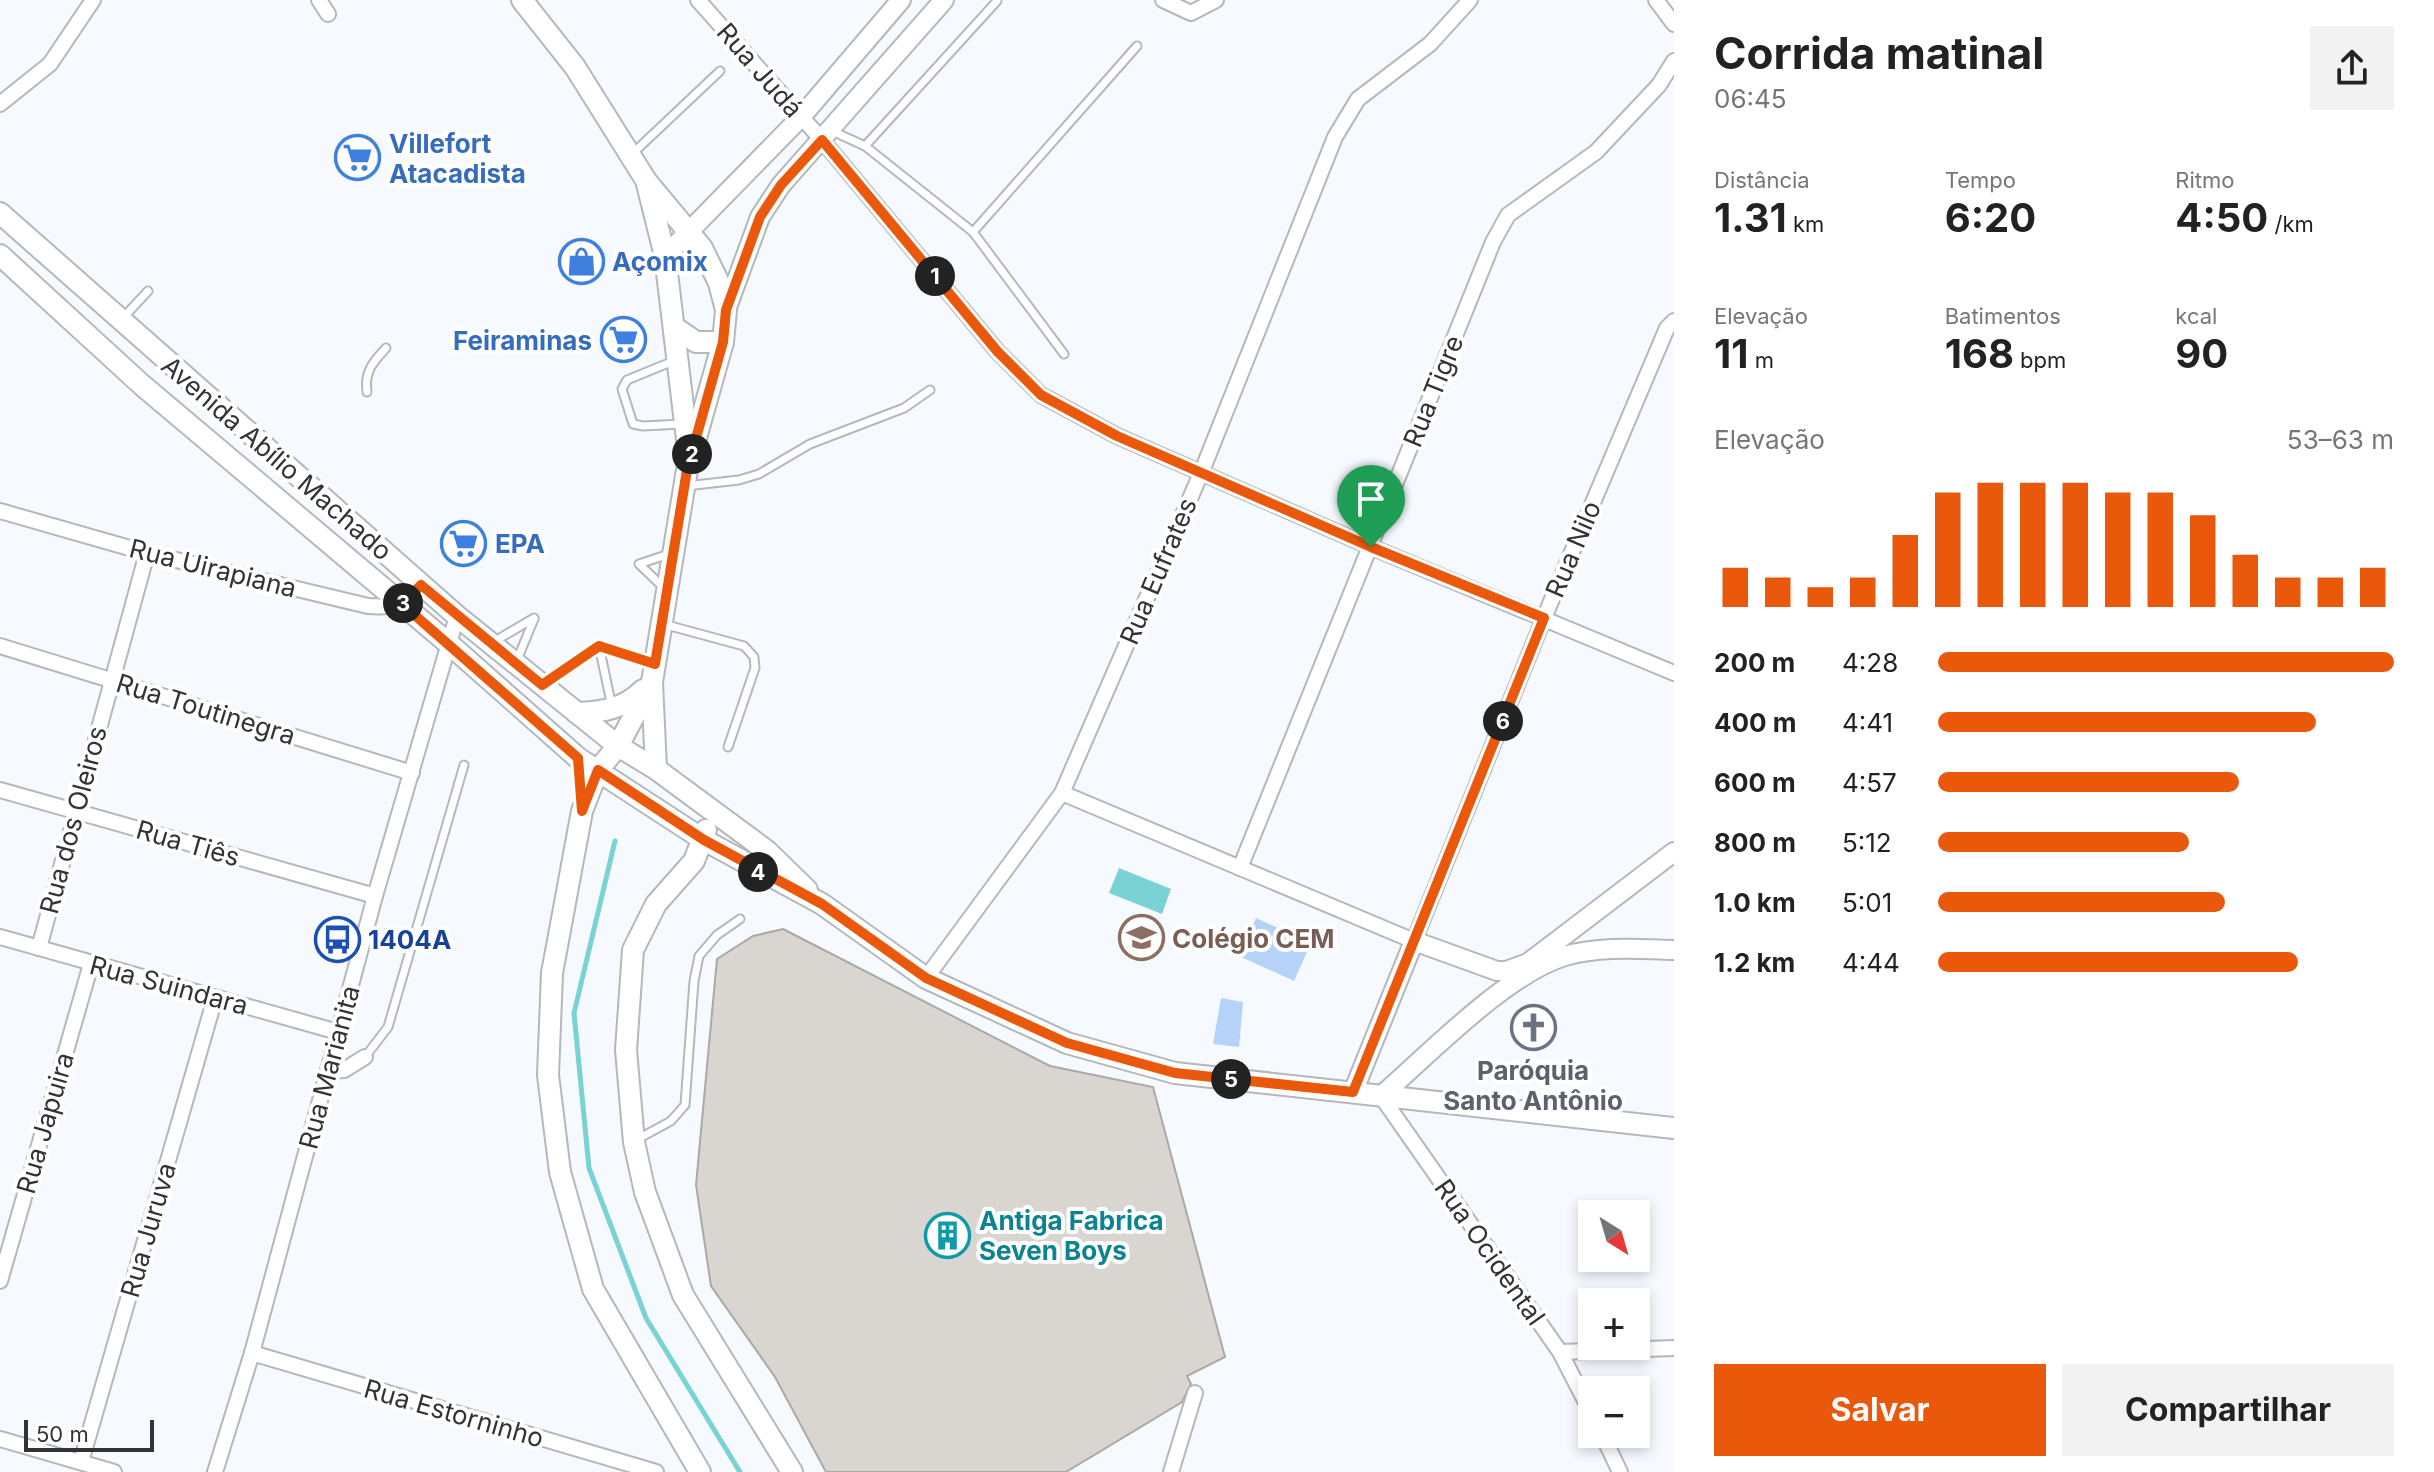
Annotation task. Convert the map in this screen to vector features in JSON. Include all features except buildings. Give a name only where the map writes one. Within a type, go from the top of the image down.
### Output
[{"type":"main road","points":[[522,0],[575,67],[647,182],[689,230],[712,267],[726,310],[723,342],[689,464],[671,554],[654,673],[656,769]]},
{"type":"main road","points":[[647,182],[665,256],[689,464]]},
{"type":"main road","name":"Avenida Abílio Machado","points":[[0,213],[457,616],[618,746],[656,769],[767,851],[822,904]]},
{"type":"main road","name":"Avenida Abílio Machado","points":[[0,255],[142,385],[448,643],[578,758],[704,840],[822,904],[926,978],[1067,1043],[1175,1073],[1674,1128]]},
{"type":"main road","points":[[674,327],[696,342],[723,342]]},
{"type":"main road","points":[[577,713],[612,710],[625,705],[654,673]]},
{"type":"main road","points":[[654,673],[618,746],[598,770],[582,811],[552,973],[548,1075],[560,1172],[593,1289],[700,1472]]},
{"type":"main road","points":[[578,758],[582,811]]},
{"type":"main road","points":[[698,800],[706,815],[704,840],[694,861],[656,904],[633,950],[626,1050],[634,1142],[645,1192],[683,1295],[792,1472]]},
{"type":"street","points":[[0,104],[50,64],[93,0]]},
{"type":"street","points":[[319,0],[328,14]]},
{"type":"street","name":"Rua Judá","points":[[698,0],[801,117],[826,135],[997,351],[1041,395],[1117,436],[1371,547],[1674,673]]},
{"type":"street","points":[[665,256],[801,117],[901,0]]},
{"type":"street","points":[[726,310],[760,217],[781,185],[944,0]]},
{"type":"street","points":[[1163,0],[1191,13],[1216,0]]},
{"type":"street","name":"Rua Eufrates","points":[[926,978],[1062,793],[1202,471],[1335,137],[1358,99],[1430,44],[1470,0]]},
{"type":"street","points":[[1656,0],[1674,24]]},
{"type":"street","name":"Rua Tigre","points":[[1240,868],[1493,242],[1508,215],[1596,152],[1659,85],[1674,61]]},
{"type":"street","name":"Rua Nilo","points":[[1353,1092],[1544,618],[1667,328],[1674,321]]},
{"type":"street","name":"Rua Uirapiana","points":[[0,511],[147,553],[368,606],[388,608],[402,604]]},
{"type":"street","name":"Rua dos Oleiros","points":[[39,948],[147,553]]},
{"type":"street","points":[[402,604],[421,585]]},
{"type":"street","name":"Rua Marianita","points":[[215,1472],[252,1353],[375,896],[457,616]]},
{"type":"street","name":"Rua Toutinegra","points":[[0,646],[412,773]]},
{"type":"street","name":"Rua Tiês","points":[[0,790],[375,896]]},
{"type":"street","points":[[1062,793],[1414,941],[1497,971],[1528,963],[1674,852]]},
{"type":"street","name":"Rua Suindara","points":[[0,937],[338,1032]]},
{"type":"street","points":[[1381,1096],[1502,992],[1549,962],[1574,954],[1611,949],[1674,950]]},
{"type":"street","name":"Rua Japuira","points":[[0,1281],[91,964]]},
{"type":"street","name":"Rua Juruva","points":[[81,1462],[215,998]]},
{"type":"street","points":[[328,1071],[344,1070],[365,1057]]},
{"type":"street","name":"Rua Ocidental","points":[[1381,1096],[1560,1352],[1578,1387]]},
{"type":"street","points":[[1560,1352],[1674,1348]]},
{"type":"street","name":"Rua Estorninho","points":[[252,1353],[656,1472]]},
{"type":"street","points":[[1171,1472],[1195,1393]]},
{"type":"street","points":[[0,1439],[114,1472]]},
{"type":"street","points":[[1609,1448],[1620,1472]]},
{"type":"lane","points":[[865,146],[997,1]]},
{"type":"lane","points":[[973,232],[1137,46]]},
{"type":"lane","points":[[630,156],[720,71]]},
{"type":"lane","points":[[826,135],[865,146],[973,232],[1064,354]]},
{"type":"lane","points":[[120,320],[148,291]]},
{"type":"lane","points":[[367,392],[365,379],[371,364],[386,348]]},
{"type":"lane","points":[[678,359],[627,380],[622,389],[633,424],[686,424]]},
{"type":"lane","points":[[684,486],[739,480],[759,474],[810,444],[904,408],[930,390]]},
{"type":"lane","points":[[666,590],[639,564],[671,554]]},
{"type":"lane","points":[[491,642],[534,618],[516,662]]},
{"type":"lane","points":[[661,623],[744,646],[754,657],[755,668],[728,747]]},
{"type":"lane","points":[[599,646],[654,673]]},
{"type":"lane","points":[[542,685],[599,646]]},
{"type":"lane","points":[[599,646],[612,710]]},
{"type":"lane","points":[[365,1057],[388,1027],[464,765]]},
{"type":"lane","points":[[634,1142],[671,1121],[685,1105],[694,981],[699,956],[717,935],[740,919]]},
{"type":"shaded area","points":[[1119,868],[1171,889],[1162,914],[1109,893]]},
{"type":"shaded area","points":[[1256,918],[1311,943],[1294,981],[1239,956]]},
{"type":"shaded area","points":[[1221,998],[1243,1002],[1239,1047],[1213,1044]]},
{"type":"waterway","points":[[615,841],[574,1013],[589,1168],[646,1318],[740,1472]]},
{"type":"place","name":"Villefort Atacadista","points":[[358,158]]},
{"type":"place","name":"Açomix","points":[[581,261]]},
{"type":"place","name":"Feiraminas","points":[[623,340]]},
{"type":"place","name":"EPA","points":[[464,543]]},
{"type":"place","name":"Colégio CEM","points":[[1141,938]]},
{"type":"place","name":"1404A","points":[[337,939]]},
{"type":"place","name":"Paróquia Santo Antônio","points":[[1533,1027]]},
{"type":"place","name":"Antiga Fabrica Seven Boys","points":[[948,1235]]},
{"type":"route","points":[[822,140],[997,351],[1041,395],[1117,436],[1371,547],[1544,618],[1353,1092],[1175,1073],[1067,1043],[926,978],[822,904],[755,871],[598,770],[582,811],[578,758],[402,604],[421,585],[542,685],[599,646],[655,664],[687,470],[723,342],[726,310],[760,217],[781,185],[822,140]]}]
